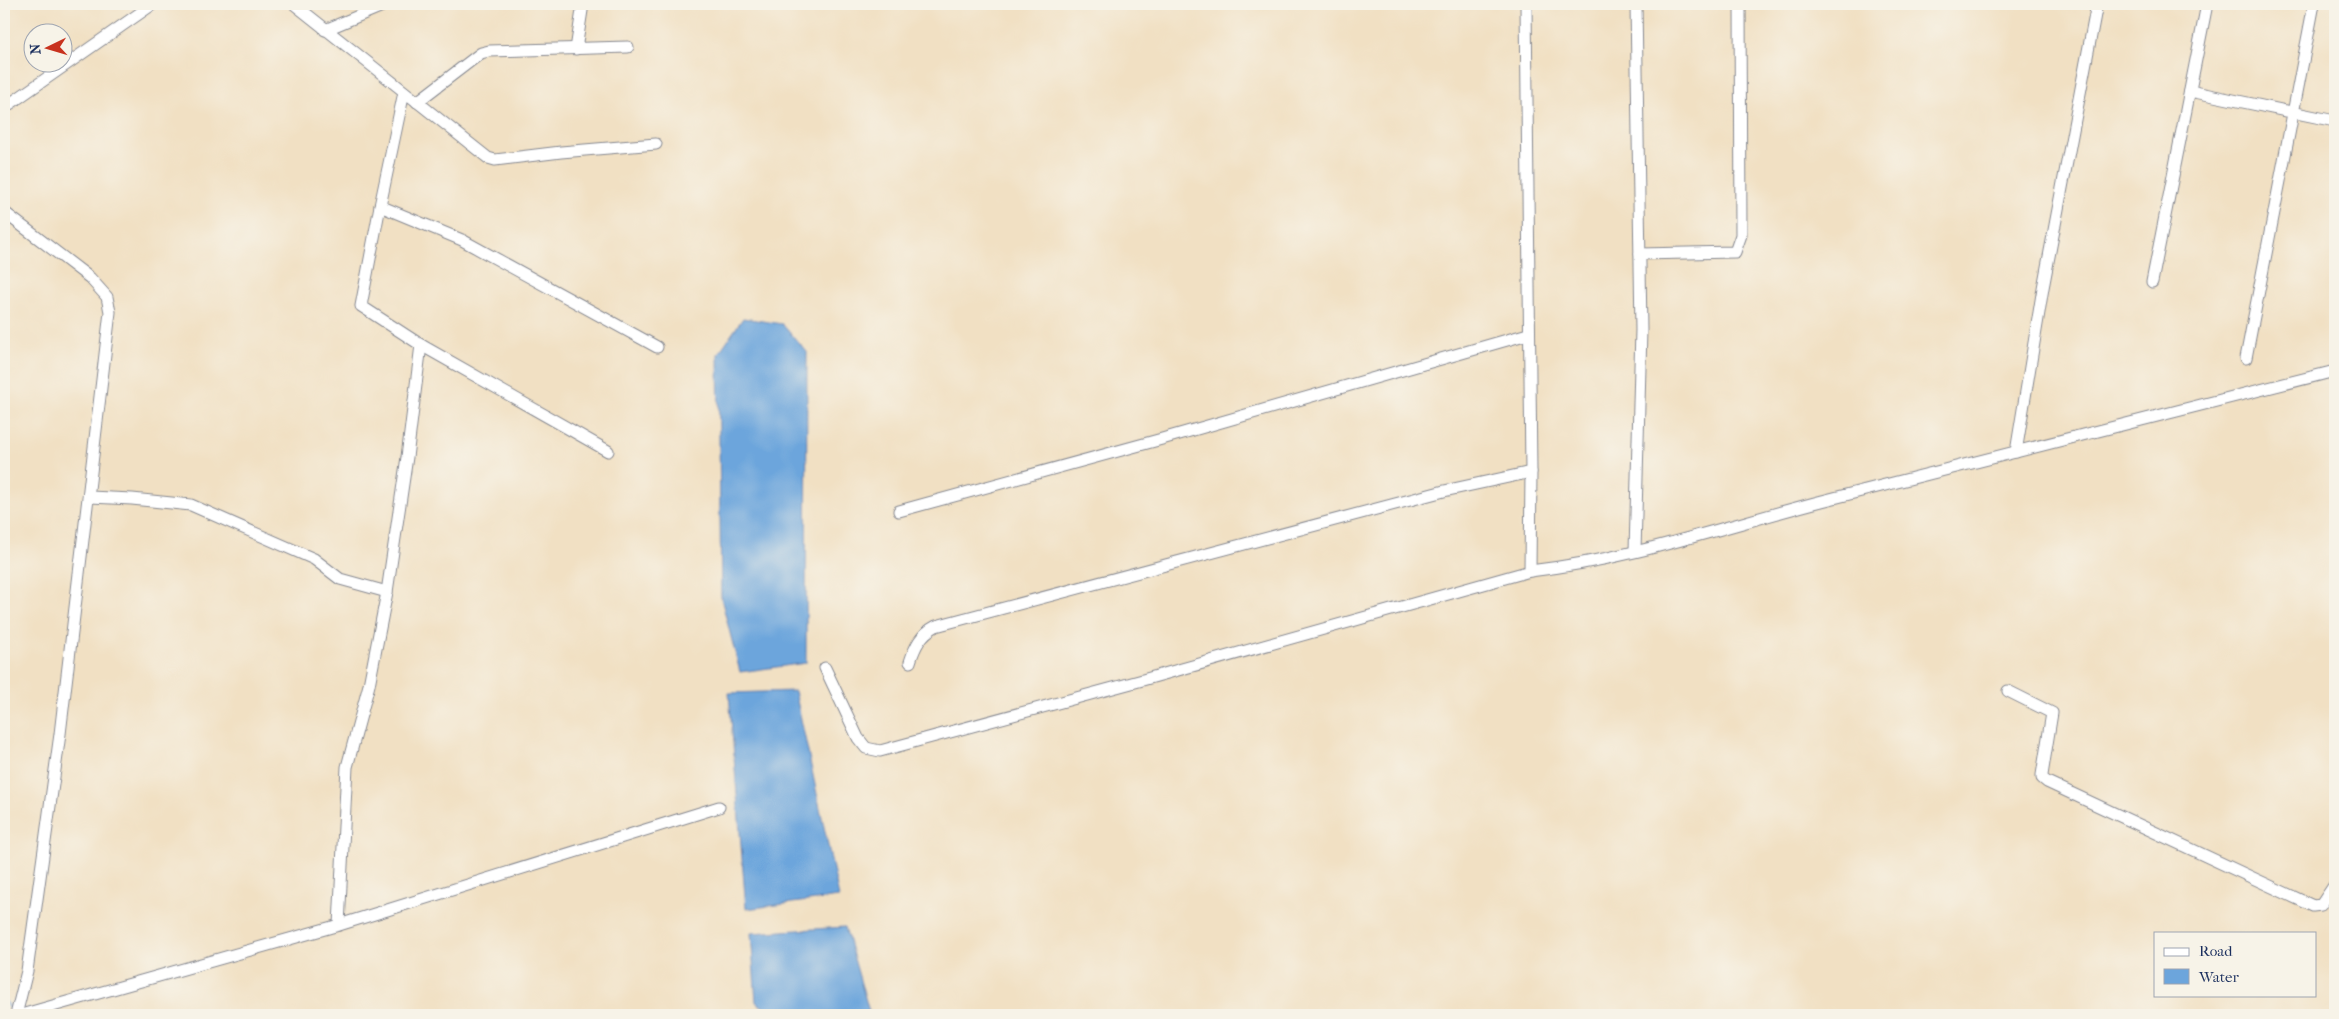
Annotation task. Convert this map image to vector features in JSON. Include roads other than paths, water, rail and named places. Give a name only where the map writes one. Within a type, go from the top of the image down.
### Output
[{"type":"street","points":[[4,108],[153,4]]},
{"type":"street","points":[[294,4],[488,158],[495,160],[560,152],[656,144]]},
{"type":"street","points":[[326,30],[387,4]]},
{"type":"street","points":[[576,49],[583,4]]},
{"type":"street","points":[[1526,4],[1528,334],[1531,472],[1530,571]]},
{"type":"street","points":[[1635,551],[1641,330],[1636,4]]},
{"type":"street","points":[[1640,254],[1735,252],[1741,234],[1740,4]]},
{"type":"street","points":[[2016,452],[2043,288],[2097,4]]},
{"type":"street","points":[[2152,282],[2208,4]]},
{"type":"street","points":[[2246,358],[2314,4]]},
{"type":"street","points":[[417,102],[481,53],[489,51],[628,47]]},
{"type":"street","points":[[2190,91],[2335,121]]},
{"type":"street","points":[[404,92],[380,206],[362,306],[421,345],[608,451]]},
{"type":"street","points":[[380,206],[462,240],[657,347]]},
{"type":"street","points":[[4,212],[90,278],[109,300],[108,344],[56,764],[27,971],[16,1015]]},
{"type":"street","points":[[900,511],[1162,439],[1528,334]]},
{"type":"street","points":[[338,925],[347,767],[369,685],[387,592],[408,457],[421,345]]},
{"type":"street","points":[[825,668],[858,738],[866,748],[880,751],[1139,681],[1530,571],[1562,567],[1635,551],[2335,371]]},
{"type":"street","points":[[910,662],[921,638],[927,631],[936,626],[1444,491],[1531,472]]},
{"type":"street","points":[[90,497],[191,505],[314,559],[340,579],[387,592]]},
{"type":"street","points":[[2008,691],[2052,713],[2042,774],[2042,778],[2047,782],[2313,906],[2320,905],[2335,884]]},
{"type":"street","points":[[21,1015],[338,925],[719,807]]},
{"type":"water","points":[[743,318],[782,324],[807,352],[806,663],[740,672],[721,598],[718,354]]},
{"type":"water","points":[[795,691],[839,897],[746,909],[729,693]]},
{"type":"water","points":[[845,927],[870,1015],[775,1015],[756,1002],[751,933]]},
{"type":"waterway","points":[[4,1001],[10,1008]]}]
